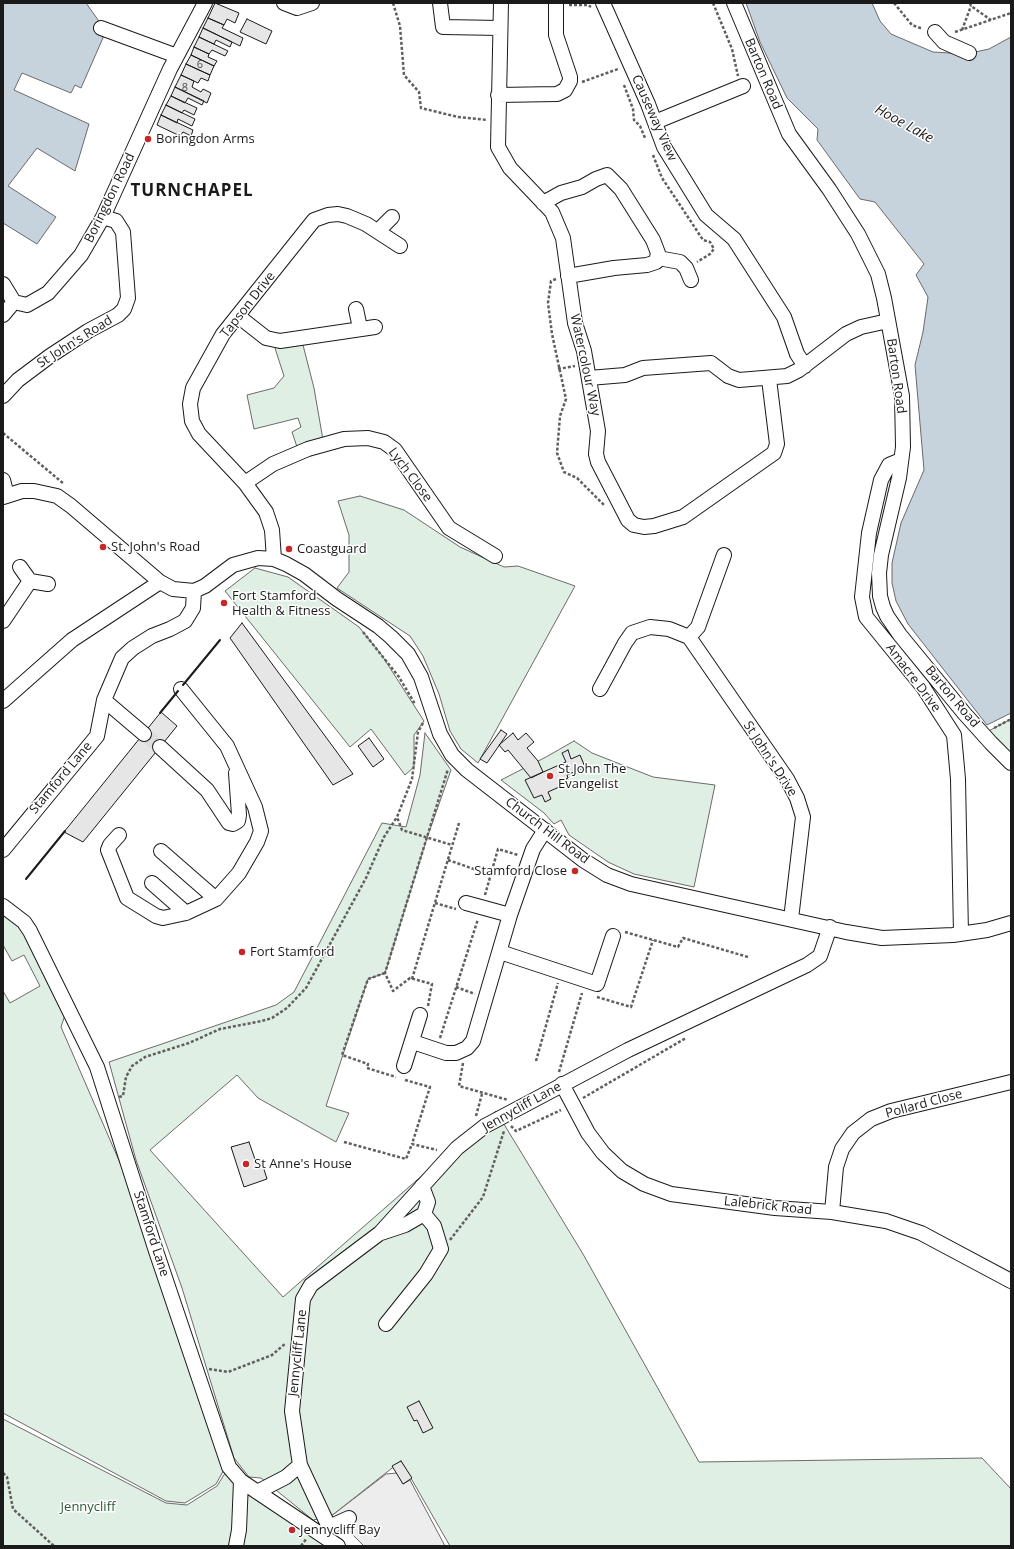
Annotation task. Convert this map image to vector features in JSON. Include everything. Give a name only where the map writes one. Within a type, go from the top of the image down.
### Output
[{"type":"street","name":"Boringdon Road","points":[[14,302],[27,305],[48,293],[82,255],[103,217],[177,56],[205,3]]},
{"type":"street","points":[[284,3],[297,8],[312,3]]},
{"type":"street","points":[[440,3],[443,27],[500,28]]},
{"type":"street","name":"Watercolour Way","points":[[501,3],[497,120],[498,147],[510,168],[552,212],[563,238],[575,323],[584,351],[598,431],[598,462],[628,520],[634,526],[644,527],[684,517],[774,453],[777,444],[769,379]]},
{"type":"street","points":[[498,95],[557,94],[566,90],[570,82],[556,35],[556,3]]},
{"type":"street","name":"Causeway View","points":[[604,3],[655,122],[664,147],[706,214],[734,239],[784,317],[797,354],[804,366]]},
{"type":"street","name":"Barton Road","points":[[734,3],[790,134],[829,189],[858,234],[878,274],[902,396],[902,447],[899,478],[881,561],[880,596],[883,608],[886,616],[900,635],[982,734],[1011,763]]},
{"type":"street","points":[[101,28],[177,56]]},
{"type":"street","points":[[935,32],[944,42],[969,53]]},
{"type":"street","points":[[655,122],[743,86]]},
{"type":"street","points":[[543,203],[561,193],[582,187],[607,175],[611,177],[621,189],[653,240],[658,258]]},
{"type":"street","name":"Tapson Drive","points":[[274,559],[272,530],[266,512],[245,483],[199,434],[192,421],[190,404],[193,388],[223,334],[314,220],[328,215],[338,214],[366,224],[400,246]]},
{"type":"street","name":"St John's Road","points":[[3,396],[18,380],[50,356],[88,331],[118,315],[124,309],[128,298],[123,232],[116,222],[103,217]]},
{"type":"street","points":[[378,231],[392,217]]},
{"type":"street","points":[[568,276],[614,268],[647,265],[656,262],[658,258]]},
{"type":"street","points":[[658,258],[680,262],[686,268],[691,280]]},
{"type":"street","points":[[3,284],[14,302],[3,315]]},
{"type":"street","points":[[356,309],[360,328]]},
{"type":"street","points":[[238,316],[266,338],[280,341],[375,327]]},
{"type":"street","points":[[589,378],[625,375],[650,368],[711,363],[728,376],[739,380],[769,379],[787,376],[804,366],[846,334],[861,327],[888,321]]},
{"type":"street","name":"Lych Close","points":[[245,483],[273,464],[308,449],[344,439],[368,438],[384,442],[395,450],[449,528],[495,556]]},
{"type":"street","name":"Amacre Drive","points":[[901,460],[889,465],[881,480],[869,533],[862,597],[866,617],[923,687],[954,735],[958,779],[961,934]]},
{"type":"street","points":[[3,480],[5,497],[22,491],[34,491],[57,496],[160,582],[173,589],[194,591]]},
{"type":"street","points":[[600,690],[624,643],[632,633],[650,627],[669,629],[689,638],[698,627],[724,556]]},
{"type":"street","name":"Church Hill Road","points":[[194,591],[205,586],[233,565],[258,558],[274,559],[304,574],[391,636],[408,654],[421,677],[440,734],[452,755],[467,770],[583,860],[601,872],[631,884],[882,938],[961,934],[988,930],[1011,923]]},
{"type":"street","points":[[20,568],[30,581],[48,584]]},
{"type":"street","points":[[3,621],[30,581]]},
{"type":"street","points":[[3,701],[72,640],[160,582]]},
{"type":"street","name":"Stamford Lane","points":[[3,850],[97,736],[104,700],[122,658],[133,648],[152,636],[170,630],[185,621],[193,608],[194,591]]},
{"type":"street","name":"St John's Drive","points":[[689,638],[787,779],[797,798],[803,817],[791,919]]},
{"type":"street","points":[[119,835],[110,845],[108,850],[126,898],[149,912],[163,918],[186,913],[216,899],[239,873],[257,842],[261,831],[255,807],[227,746],[181,689]]},
{"type":"street","points":[[104,700],[144,734]]},
{"type":"street","points":[[160,747],[207,790],[229,823],[233,824],[238,821],[239,815],[235,763]]},
{"type":"street","points":[[413,1042],[446,1053],[456,1053],[465,1049],[473,1041],[510,915],[529,859],[533,849],[545,830]]},
{"type":"street","points":[[161,852],[216,899]]},
{"type":"street","points":[[152,883],[186,913]]},
{"type":"street","points":[[466,902],[510,915]]},
{"type":"street","name":"Stamford Lane","points":[[3,906],[24,922],[30,931],[98,1067],[228,1467],[241,1481],[257,1492],[327,1531],[338,1546]]},
{"type":"street","name":"Jennycliff Lane","points":[[327,1531],[300,1465],[292,1411],[303,1299],[311,1285],[380,1233],[457,1148],[485,1126],[508,1119],[528,1104],[628,1050],[807,965],[820,956],[830,928]]},
{"type":"street","points":[[500,952],[597,984],[613,936]]},
{"type":"street","points":[[404,1066],[413,1042],[420,1015]]},
{"type":"street","name":"Pollard Close","points":[[832,1212],[836,1167],[842,1149],[854,1133],[871,1119],[891,1111],[1011,1082]]},
{"type":"street","name":"Lalebrick Road","points":[[558,1087],[573,1104],[588,1133],[603,1153],[622,1171],[644,1184],[672,1194],[775,1208],[832,1212],[886,1221],[921,1233],[1011,1281]]},
{"type":"street","points":[[380,1233],[405,1225],[424,1214],[428,1202],[422,1186]]},
{"type":"street","points":[[386,1324],[426,1274],[441,1249],[434,1226],[424,1214]]},
{"type":"street","points":[[257,1492],[286,1477],[300,1465]]},
{"type":"street","points":[[236,1546],[239,1530],[241,1481]]},
{"type":"street","points":[[327,1531],[349,1518]]},
{"type":"path","points":[[393,3],[400,26],[404,75],[419,92],[420,108],[458,118],[497,120]]},
{"type":"path","points":[[713,3],[732,48],[736,68],[743,86]]},
{"type":"path","points":[[894,3],[912,25],[947,35],[1011,13]]},
{"type":"path","points":[[962,30],[970,4],[991,20]]},
{"type":"path","points":[[570,82],[585,82],[618,69]]},
{"type":"path","points":[[568,276],[551,281],[548,303],[552,334],[566,399],[560,416],[557,453],[564,472],[578,478],[606,508]]},
{"type":"path","points":[[3,433],[69,489],[63,500]]},
{"type":"path","points":[[358,613],[359,627],[399,677],[416,705]]},
{"type":"path","points":[[982,734],[1011,719]]},
{"type":"path","points":[[123,1096],[126,1077],[132,1066],[145,1057],[189,1043],[220,1029],[272,1018],[287,1008],[306,988],[366,878],[384,837],[397,817],[412,779],[418,732],[420,727],[424,721],[426,725],[440,734]]},
{"type":"path","points":[[420,1015],[427,1010],[432,984],[410,978],[393,991],[385,973],[452,755]]},
{"type":"path","points":[[397,817],[402,830],[452,845]]},
{"type":"path","points":[[412,979],[459,823]]},
{"type":"path","points":[[436,1050],[482,907],[498,849],[529,859]]},
{"type":"path","points":[[448,860],[491,875]]},
{"type":"path","points":[[613,936],[614,929],[678,947],[683,938],[748,957]]},
{"type":"path","points":[[596,997],[631,1007],[653,940]]},
{"type":"path","points":[[344,1142],[406,1160],[430,1087],[367,1068],[368,1064],[342,1055],[368,979],[385,973]]},
{"type":"path","points":[[536,1061],[561,973]]},
{"type":"path","points":[[456,987],[486,998]]},
{"type":"path","points":[[558,1087],[582,993],[589,995]]},
{"type":"path","points":[[508,1119],[516,1131],[573,1104],[687,1037]]},
{"type":"path","points":[[465,1049],[460,1086],[482,1094],[528,1104]]},
{"type":"path","points":[[475,1121],[482,1094]]},
{"type":"path","points":[[441,1249],[456,1234],[483,1197],[508,1119]]},
{"type":"path","points":[[412,1144],[444,1152]]},
{"type":"path","points":[[195,1367],[228,1372],[272,1355],[299,1331]]},
{"type":"path","points":[[3,1473],[7,1477],[13,1510],[54,1546]]},
{"type":"green space","points":[[274,345],[285,347],[303,345],[314,388],[323,440],[297,447],[292,432],[301,427],[298,418],[254,429],[247,395],[274,388],[284,376]]},
{"type":"green space","points":[[360,496],[404,510],[460,547],[504,567],[518,566],[575,586],[478,763],[461,749],[450,731],[439,694],[423,656],[410,636],[337,588],[349,572],[349,535],[338,501]]},
{"type":"green space","points":[[255,568],[288,577],[359,627],[381,654],[424,721],[414,735],[414,767],[405,775],[371,729],[350,747],[225,591]]},
{"type":"green space","points":[[1011,719],[1011,762],[983,734]]},
{"type":"green space","points":[[425,733],[451,770],[427,838],[385,973],[368,979],[326,1106],[349,1113],[336,1142],[258,1098],[237,1075],[150,1150],[283,1297],[496,1111],[583,1254],[699,1462],[982,1458],[1011,1489],[1011,1546],[450,1546],[401,1461],[330,1517],[313,1520],[261,1478],[249,1477],[234,1458],[182,1288],[136,1160],[109,1062],[276,1005],[294,992],[382,823],[406,827],[420,775]]},
{"type":"green space","points":[[574,741],[592,753],[653,777],[715,785],[694,887],[634,874],[608,862],[569,835],[561,820],[554,824],[544,813],[501,780]]},
{"type":"green space","points":[[3,915],[25,930],[65,1015],[61,1027],[127,1179],[226,1466],[216,1484],[185,1503],[166,1501],[3,1413],[3,991],[10,1003],[40,986],[24,955],[12,961],[3,945]]},
{"type":"green space","name":"Jennycliff","points":[[3,1419],[166,1503],[187,1505],[217,1486],[229,1467],[331,1546],[3,1546]]},
{"type":"shaded area","points":[[397,1473],[403,1484],[410,1480],[445,1546],[364,1546],[348,1530],[339,1533],[330,1517],[386,1474]]},
{"type":"water","points":[[3,3],[86,3],[106,31],[81,88],[75,85],[71,93],[22,73],[14,90],[89,124],[75,171],[37,148],[8,186],[56,217],[37,244],[3,223]]},
{"type":"water","name":"Hooe Lake","points":[[746,3],[872,3],[880,21],[891,34],[933,52],[966,54],[989,49],[1011,37],[1011,713],[987,725],[908,624],[896,601],[892,583],[892,563],[901,523],[924,470],[915,365],[923,332],[928,297],[916,275],[924,264],[875,202],[860,199],[817,140],[818,129],[787,98],[760,42]]},
{"type":"building","points":[[215,3],[239,13],[235,23],[227,19],[224,25],[208,18]]},
{"type":"building","points":[[208,18],[224,25],[222,28],[243,38],[240,46],[203,28]]},
{"type":"building","points":[[247,19],[272,31],[266,44],[240,32]]},
{"type":"building","points":[[203,28],[232,42],[230,47],[216,40],[214,44],[199,37]]},
{"type":"building","points":[[199,37],[228,51],[225,56],[212,50],[209,54],[194,47]]},
{"type":"building","points":[[194,47],[209,54],[208,57],[217,61],[214,66],[191,55]]},
{"type":"building","points":[[191,55],[214,66],[210,75],[186,64]]},
{"type":"building","points":[[186,64],[210,75],[208,81],[201,78],[198,83],[181,75]]},
{"type":"building","points":[[181,75],[194,81],[192,87],[201,92],[203,89],[211,93],[207,103],[175,87]]},
{"type":"building","points":[[175,87],[204,101],[202,105],[188,98],[185,103],[171,96]]},
{"type":"building","points":[[171,96],[197,108],[194,115],[184,110],[182,113],[166,105]]},
{"type":"building","points":[[166,105],[195,119],[192,126],[178,119],[177,123],[161,115]]},
{"type":"building","points":[[161,115],[193,130],[191,136],[183,132],[180,136],[157,125]]},
{"type":"building","points":[[242,623],[353,774],[333,785],[230,638]]},
{"type":"building","points":[[161,712],[177,726],[83,842],[64,832]]},
{"type":"building","points":[[501,730],[507,734],[487,763],[480,759]]},
{"type":"building","points":[[513,733],[518,740],[526,733],[534,742],[527,748],[538,761],[543,772],[531,778],[508,750],[505,752],[499,745]]},
{"type":"building","points":[[369,738],[384,759],[373,767],[358,746]]},
{"type":"building","name":"St John The Evangelist","points":[[568,750],[571,759],[580,755],[585,767],[567,775],[568,778],[566,779],[568,783],[548,792],[551,799],[545,802],[542,795],[534,798],[525,780],[566,762],[562,753]]},
{"type":"building","name":"St Anne's House","points":[[249,1142],[257,1165],[262,1163],[267,1179],[244,1187],[231,1147]]},
{"type":"building","points":[[419,1401],[433,1428],[423,1433],[417,1420],[414,1421],[407,1407]]},
{"type":"building","points":[[401,1461],[412,1478],[403,1484],[392,1466]]},
{"type":"tunnel","points":[[144,734],[160,747]]},
{"type":"wall","points":[[183,685],[220,640]]},
{"type":"wall","points":[[160,713],[178,691]]},
{"type":"wall","points":[[26,879],[65,831]]},
{"type":"place","name":"Boringdon Arms","points":[[148,139]]},
{"type":"place","name":"St. John's Road","points":[[103,547]]},
{"type":"place","name":"Coastguard","points":[[289,549]]},
{"type":"place","name":"Fort Stamford Health & Fitness","points":[[224,603]]},
{"type":"place","name":"St John The Evangelist","points":[[550,776]]},
{"type":"place","name":"Stamford Close","points":[[575,871]]},
{"type":"place","name":"Fort Stamford","points":[[242,952]]},
{"type":"place","name":"St Anne's House","points":[[246,1164]]},
{"type":"place","name":"Jennycliff Bay","points":[[292,1530]]},
{"type":"district","name":"TURNCHAPEL","points":[[192,191]]}]
